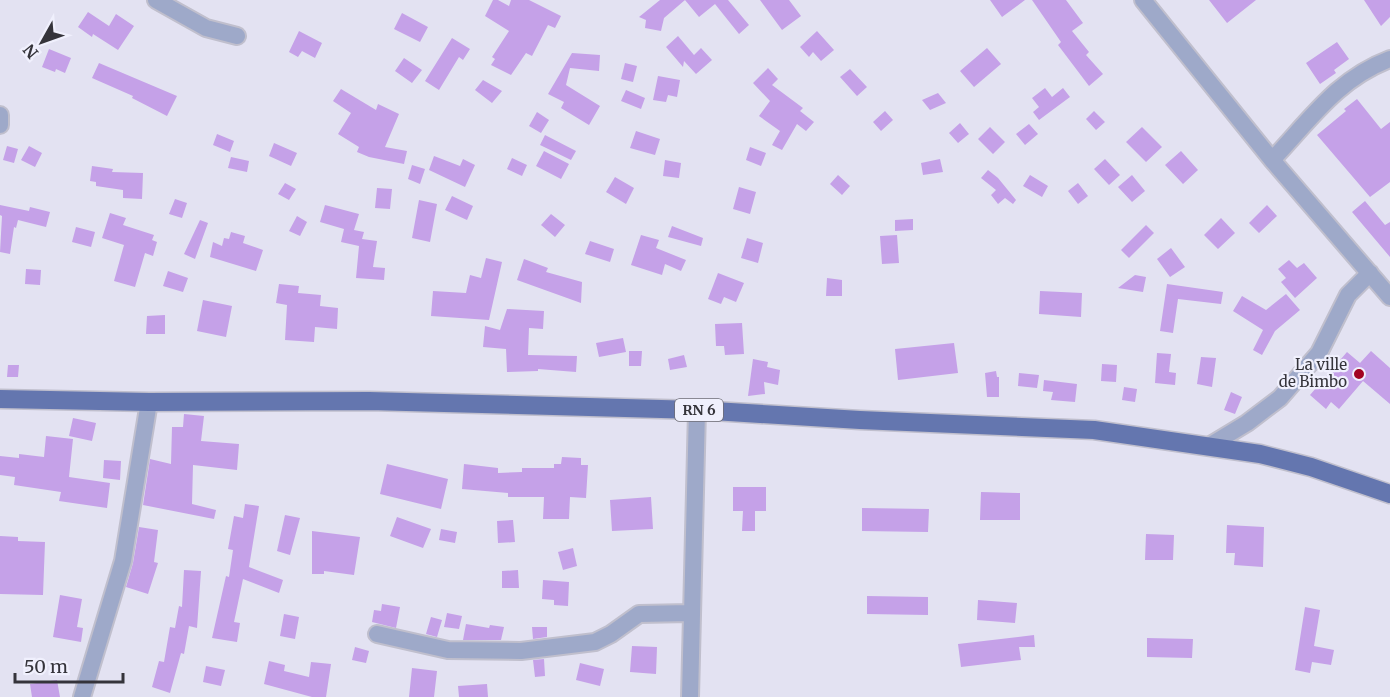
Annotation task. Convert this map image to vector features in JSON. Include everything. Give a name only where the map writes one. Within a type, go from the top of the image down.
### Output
[{"type":"main road","name":"RN 6","points":[[0,399],[149,402],[369,401],[697,410],[860,420],[1095,430],[1260,454],[1311,466],[1390,494]]},
{"type":"street","points":[[156,0],[206,28],[237,36]]},
{"type":"street","points":[[1143,0],[1272,160],[1390,297]]},
{"type":"street","points":[[1272,160],[1335,92],[1369,67],[1390,59]]},
{"type":"street","points":[[0,115],[0,125]]},
{"type":"street","points":[[1209,446],[1247,423],[1280,398],[1319,353],[1348,295],[1370,273]]},
{"type":"street","points":[[82,697],[123,561],[149,402]]},
{"type":"street","points":[[690,697],[690,613],[697,410]]},
{"type":"street","points":[[377,634],[447,650],[521,651],[595,642],[611,634],[639,614],[690,613]]},
{"type":"building","points":[[493,0],[509,6],[511,0],[529,0],[561,16],[555,28],[548,25],[532,56],[526,53],[511,75],[491,65],[495,59],[492,57],[509,31],[485,16]]},
{"type":"building","points":[[660,0],[685,0],[664,18],[661,31],[645,28],[646,20],[639,17]]},
{"type":"building","points":[[685,0],[728,0],[749,25],[739,34],[715,4],[699,17]]},
{"type":"building","points":[[760,0],[789,0],[801,16],[782,30]]},
{"type":"building","points":[[990,0],[1025,0],[1002,17]]},
{"type":"building","points":[[1032,0],[1066,0],[1083,23],[1072,31],[1089,52],[1086,55],[1103,74],[1089,86],[1058,45],[1061,42]]},
{"type":"building","points":[[1209,0],[1256,0],[1227,23]]},
{"type":"building","points":[[1364,0],[1390,0],[1390,17],[1381,26]]},
{"type":"building","points":[[88,12],[109,26],[116,14],[134,26],[118,50],[78,27]]},
{"type":"building","points":[[402,13],[428,27],[420,42],[394,29]]},
{"type":"building","points":[[299,31],[322,43],[315,58],[302,51],[298,57],[289,52]]},
{"type":"building","points":[[817,31],[834,50],[821,61],[813,52],[809,57],[800,47]]},
{"type":"building","points":[[678,36],[694,55],[701,48],[712,60],[696,74],[684,61],[683,67],[666,47]]},
{"type":"building","points":[[452,38],[470,49],[463,60],[459,57],[439,90],[425,81]]},
{"type":"building","points":[[1337,42],[1349,59],[1334,70],[1336,73],[1320,84],[1306,63]]},
{"type":"building","points":[[987,48],[1001,64],[974,87],[960,71]]},
{"type":"building","points":[[49,49],[71,58],[65,73],[42,67]]},
{"type":"building","points":[[572,53],[600,55],[599,71],[570,68],[566,85],[600,106],[589,125],[561,108],[564,102],[548,94]]},
{"type":"building","points":[[404,58],[422,70],[412,83],[395,71]]},
{"type":"building","points":[[99,63],[177,96],[167,116],[132,98],[133,96],[92,78]]},
{"type":"building","points":[[625,63],[637,66],[633,82],[621,79]]},
{"type":"building","points":[[768,68],[778,79],[772,85],[803,108],[800,111],[814,122],[806,131],[797,124],[782,150],[772,145],[780,131],[759,116],[770,101],[753,83]]},
{"type":"building","points":[[850,69],[867,87],[857,96],[840,77]]},
{"type":"building","points":[[658,76],[680,80],[677,97],[668,95],[666,102],[653,100]]},
{"type":"building","points":[[483,80],[502,91],[492,103],[475,90]]},
{"type":"building","points":[[1045,88],[1052,97],[1063,88],[1070,97],[1039,120],[1033,112],[1039,107],[1032,98]]},
{"type":"building","points":[[341,89],[376,110],[378,104],[399,114],[385,147],[407,151],[404,164],[369,157],[357,152],[359,147],[338,134],[351,113],[333,101]]},
{"type":"building","points":[[626,90],[645,98],[641,109],[621,101]]},
{"type":"building","points":[[938,93],[946,103],[930,110],[922,100]]},
{"type":"building","points":[[1357,99],[1381,129],[1390,122],[1390,182],[1370,197],[1317,135]]},
{"type":"building","points":[[885,111],[893,120],[881,131],[873,122]]},
{"type":"building","points":[[1094,111],[1105,122],[1096,130],[1086,119]]},
{"type":"building","points":[[537,112],[549,120],[541,133],[529,126]]},
{"type":"building","points":[[960,123],[969,134],[958,143],[949,133]]},
{"type":"building","points":[[1029,124],[1038,134],[1025,145],[1016,134]]},
{"type":"building","points":[[990,127],[1005,142],[993,154],[978,139]]},
{"type":"building","points":[[1142,127],[1162,147],[1146,162],[1126,142]]},
{"type":"building","points":[[636,131],[660,139],[655,155],[630,148]]},
{"type":"building","points":[[217,134],[234,141],[230,152],[213,145]]},
{"type":"building","points":[[545,135],[576,151],[571,160],[540,145]]},
{"type":"building","points":[[274,143],[297,153],[291,166],[269,156]]},
{"type":"building","points":[[7,146],[18,149],[14,163],[3,160]]},
{"type":"building","points":[[29,146],[42,153],[35,167],[21,160]]},
{"type":"building","points":[[750,147],[766,153],[761,166],[746,160]]},
{"type":"building","points":[[544,151],[569,164],[561,179],[536,166]]},
{"type":"building","points":[[1181,151],[1198,170],[1183,184],[1165,165]]},
{"type":"building","points":[[434,156],[460,166],[463,159],[475,165],[465,187],[429,170]]},
{"type":"building","points":[[231,157],[249,161],[247,172],[228,168]]},
{"type":"building","points":[[512,158],[527,165],[522,176],[507,169]]},
{"type":"building","points":[[940,159],[943,172],[923,175],[921,163]]},
{"type":"building","points":[[1105,159],[1120,175],[1109,185],[1094,169]]},
{"type":"building","points":[[665,160],[681,163],[679,178],[663,176]]},
{"type":"building","points":[[412,165],[425,169],[420,184],[408,179]]},
{"type":"building","points":[[92,166],[113,169],[112,172],[143,173],[142,199],[123,198],[123,190],[96,186],[96,182],[90,181]]},
{"type":"building","points":[[988,170],[998,178],[1016,200],[1013,204],[1005,198],[998,204],[991,195],[996,190],[981,178]]},
{"type":"building","points":[[838,175],[850,186],[842,195],[830,184]]},
{"type":"building","points":[[1030,175],[1048,186],[1042,197],[1023,186]]},
{"type":"building","points":[[1132,175],[1145,191],[1132,202],[1118,187]]},
{"type":"building","points":[[615,177],[634,188],[626,204],[606,192]]},
{"type":"building","points":[[285,183],[296,189],[289,200],[278,194]]},
{"type":"building","points":[[1078,183],[1088,196],[1078,204],[1068,191]]},
{"type":"building","points":[[739,187],[756,192],[750,214],[733,209]]},
{"type":"building","points":[[377,188],[392,189],[390,209],[375,208]]},
{"type":"building","points":[[452,196],[473,206],[467,220],[445,210]]},
{"type":"building","points":[[175,199],[187,203],[182,218],[169,214]]},
{"type":"building","points":[[419,200],[437,204],[430,242],[412,238]]},
{"type":"building","points":[[1365,201],[1385,225],[1390,222],[1390,257],[1352,212]]},
{"type":"building","points":[[0,205],[29,211],[30,207],[50,212],[46,227],[18,220],[16,228],[14,227],[10,254],[0,252],[2,216]]},
{"type":"building","points":[[325,205],[359,214],[354,230],[364,232],[362,239],[377,241],[373,267],[385,268],[384,280],[356,278],[359,246],[341,242],[344,229],[320,222]]},
{"type":"building","points":[[1267,205],[1277,216],[1259,233],[1249,223]]},
{"type":"building","points":[[110,213],[126,218],[123,225],[154,235],[152,240],[157,242],[153,256],[145,253],[135,287],[114,281],[124,245],[102,238]]},
{"type":"building","points":[[551,214],[565,225],[555,237],[541,225]]},
{"type":"building","points":[[297,216],[307,222],[300,236],[289,231]]},
{"type":"building","points":[[1221,218],[1235,233],[1218,249],[1204,235]]},
{"type":"building","points":[[913,219],[913,230],[895,231],[895,220]]},
{"type":"building","points":[[200,220],[208,223],[195,259],[184,254]]},
{"type":"building","points":[[1146,225],[1154,233],[1129,258],[1121,250]]},
{"type":"building","points":[[672,226],[703,238],[701,246],[668,237]]},
{"type":"building","points":[[76,227],[95,232],[91,247],[72,242]]},
{"type":"building","points":[[231,232],[245,236],[243,243],[263,250],[256,271],[210,257],[213,242],[222,246],[224,238],[229,239]]},
{"type":"building","points":[[641,235],[659,240],[656,248],[686,260],[681,271],[665,264],[662,275],[631,265]]},
{"type":"building","points":[[897,235],[899,263],[882,264],[880,236]]},
{"type":"building","points":[[747,238],[763,243],[758,263],[741,258]]},
{"type":"building","points":[[590,241],[614,249],[610,262],[585,254]]},
{"type":"building","points":[[1171,248],[1185,267],[1170,277],[1157,259]]},
{"type":"building","points":[[486,258],[502,262],[489,320],[431,316],[433,291],[466,293],[470,275],[481,278]]},
{"type":"building","points":[[524,259],[548,268],[546,272],[582,282],[581,303],[517,280]]},
{"type":"building","points":[[1289,260],[1297,268],[1304,263],[1317,278],[1295,298],[1281,282],[1286,278],[1278,269]]},
{"type":"building","points":[[26,269],[41,270],[40,285],[25,284]]},
{"type":"building","points":[[168,271],[188,278],[183,292],[163,286]]},
{"type":"building","points":[[718,273],[744,283],[736,302],[724,297],[721,304],[708,299]]},
{"type":"building","points":[[1135,275],[1146,277],[1143,292],[1118,288]]},
{"type":"building","points":[[827,278],[842,280],[842,296],[826,296]]},
{"type":"building","points":[[279,284],[299,286],[298,293],[321,295],[320,306],[338,308],[337,329],[315,327],[314,342],[285,340],[287,305],[276,303]]},
{"type":"building","points":[[1167,284],[1223,292],[1221,304],[1178,299],[1173,333],[1160,331]]},
{"type":"building","points":[[1040,291],[1082,293],[1081,317],[1039,314]]},
{"type":"building","points":[[1286,294],[1300,310],[1275,331],[1262,355],[1253,350],[1263,330],[1233,311],[1242,296],[1266,310]]},
{"type":"building","points":[[203,300],[232,306],[226,337],[197,331]]},
{"type":"building","points":[[507,309],[544,311],[543,329],[529,328],[528,355],[577,356],[576,372],[538,369],[538,371],[507,372],[506,349],[483,347],[485,326],[500,330]]},
{"type":"building","points":[[165,315],[165,334],[146,334],[147,316]]},
{"type":"building","points":[[742,323],[744,354],[725,355],[724,346],[716,346],[715,324]]},
{"type":"building","points":[[623,338],[626,352],[599,357],[596,343]]},
{"type":"building","points":[[954,343],[958,373],[898,380],[895,349]]},
{"type":"building","points":[[629,351],[642,351],[641,366],[629,366]]},
{"type":"building","name":"La ville de Bimbo","points":[[1371,351],[1390,368],[1390,404],[1363,381],[1339,409],[1331,402],[1326,409],[1310,395],[1347,352],[1360,363]]},
{"type":"building","points":[[1157,353],[1171,354],[1169,372],[1176,373],[1175,385],[1155,383]]},
{"type":"building","points":[[684,355],[687,367],[670,370],[668,359]]},
{"type":"building","points":[[1201,357],[1216,358],[1212,387],[1197,384]]},
{"type":"building","points":[[753,359],[768,362],[767,367],[780,370],[778,385],[764,382],[765,394],[748,396]]},
{"type":"building","points":[[1102,364],[1117,365],[1116,382],[1101,381]]},
{"type":"building","points":[[8,365],[19,365],[18,377],[7,377]]},
{"type":"building","points":[[996,371],[999,377],[999,397],[987,397],[985,373]]},
{"type":"building","points":[[1019,373],[1039,375],[1037,388],[1018,386]]},
{"type":"building","points":[[1044,380],[1077,384],[1075,402],[1051,400],[1053,392],[1043,391]]},
{"type":"building","points":[[1124,387],[1137,389],[1135,402],[1122,400]]},
{"type":"building","points":[[1231,392],[1242,397],[1235,414],[1224,410]]},
{"type":"building","points":[[184,414],[204,416],[201,441],[239,444],[237,470],[193,465],[192,504],[216,510],[214,519],[143,505],[150,459],[171,464],[172,427],[183,427]]},
{"type":"building","points":[[73,418],[96,423],[92,441],[69,436]]},
{"type":"building","points":[[46,436],[73,439],[69,477],[110,483],[107,508],[59,501],[61,492],[14,485],[15,477],[0,475],[0,456],[19,458],[19,454],[44,457]]},
{"type":"building","points":[[562,457],[581,458],[581,465],[588,465],[586,498],[570,497],[569,519],[543,519],[544,497],[508,497],[508,493],[462,489],[464,464],[498,468],[498,473],[522,472],[522,468],[554,468],[554,464],[561,464]]},
{"type":"building","points":[[104,460],[121,461],[120,480],[103,478]]},
{"type":"building","points":[[387,464],[448,479],[441,509],[380,494]]},
{"type":"building","points":[[733,487],[766,487],[766,511],[755,511],[755,531],[742,531],[743,511],[733,511]]},
{"type":"building","points":[[981,492],[1020,493],[1020,520],[980,520]]},
{"type":"building","points":[[651,497],[653,529],[612,531],[610,500]]},
{"type":"building","points":[[245,504],[259,506],[249,567],[283,580],[279,593],[243,579],[234,622],[240,623],[237,642],[212,638],[226,576],[229,577],[233,550],[228,549],[234,516],[243,518]]},
{"type":"building","points":[[862,508],[929,509],[928,532],[862,531]]},
{"type":"building","points":[[285,515],[300,518],[290,555],[277,551]]},
{"type":"building","points":[[397,517],[431,529],[423,548],[390,536]]},
{"type":"building","points":[[513,520],[515,542],[498,543],[497,521]]},
{"type":"building","points":[[1227,525],[1264,527],[1263,567],[1234,565],[1235,553],[1226,553]]},
{"type":"building","points":[[139,527],[158,530],[154,562],[158,563],[148,594],[126,587]]},
{"type":"building","points":[[441,529],[457,532],[455,543],[439,540]]},
{"type":"building","points":[[312,531],[360,537],[354,575],[324,571],[324,574],[312,574]]},
{"type":"building","points":[[1146,534],[1174,535],[1173,560],[1145,560]]},
{"type":"building","points":[[0,536],[18,537],[18,541],[45,542],[43,595],[0,594]]},
{"type":"building","points":[[573,548],[577,566],[563,570],[558,552]]},
{"type":"building","points":[[184,570],[201,571],[197,628],[189,626],[184,654],[181,653],[170,693],[152,687],[159,661],[164,662],[170,627],[175,628],[179,606],[182,607]]},
{"type":"building","points":[[518,570],[519,588],[502,588],[502,571]]},
{"type":"building","points":[[543,580],[569,582],[568,606],[554,605],[554,600],[542,599]]},
{"type":"building","points":[[60,595],[82,599],[77,627],[83,628],[81,642],[53,637]]},
{"type":"building","points":[[867,596],[928,597],[928,615],[867,614]]},
{"type":"building","points":[[978,600],[1017,603],[1015,623],[977,620]]},
{"type":"building","points":[[382,604],[400,607],[396,628],[372,622],[374,610],[381,611]]},
{"type":"building","points":[[1305,607],[1320,610],[1314,646],[1334,650],[1331,665],[1312,662],[1310,673],[1295,670]]},
{"type":"building","points":[[447,613],[462,616],[459,629],[444,627]]},
{"type":"building","points":[[284,614],[299,617],[295,639],[280,636]]},
{"type":"building","points":[[431,617],[442,620],[437,637],[426,634]]},
{"type":"building","points":[[466,624],[489,628],[490,625],[504,627],[501,640],[463,640]]},
{"type":"building","points":[[532,627],[547,627],[547,637],[533,639]]},
{"type":"building","points":[[1034,635],[1035,647],[1019,647],[1021,660],[961,667],[958,644]]},
{"type":"building","points":[[1147,638],[1193,639],[1192,658],[1147,657]]},
{"type":"building","points":[[632,646],[657,647],[656,674],[630,672]]},
{"type":"building","points":[[355,647],[369,651],[366,663],[352,660]]},
{"type":"building","points":[[544,659],[545,676],[535,677],[533,660]]},
{"type":"building","points":[[269,661],[285,665],[284,671],[309,677],[311,662],[331,664],[326,697],[312,697],[264,684]]},
{"type":"building","points":[[580,663],[604,669],[600,686],[576,680]]},
{"type":"building","points":[[206,666],[225,670],[221,686],[203,682]]},
{"type":"building","points":[[412,668],[437,671],[434,697],[409,697]]},
{"type":"building","points":[[57,680],[60,697],[32,697],[30,684]]},
{"type":"building","points":[[487,684],[488,697],[459,697],[458,686]]},
{"type":"place","name":"La ville de Bimbo","points":[[1359,374]]}]
